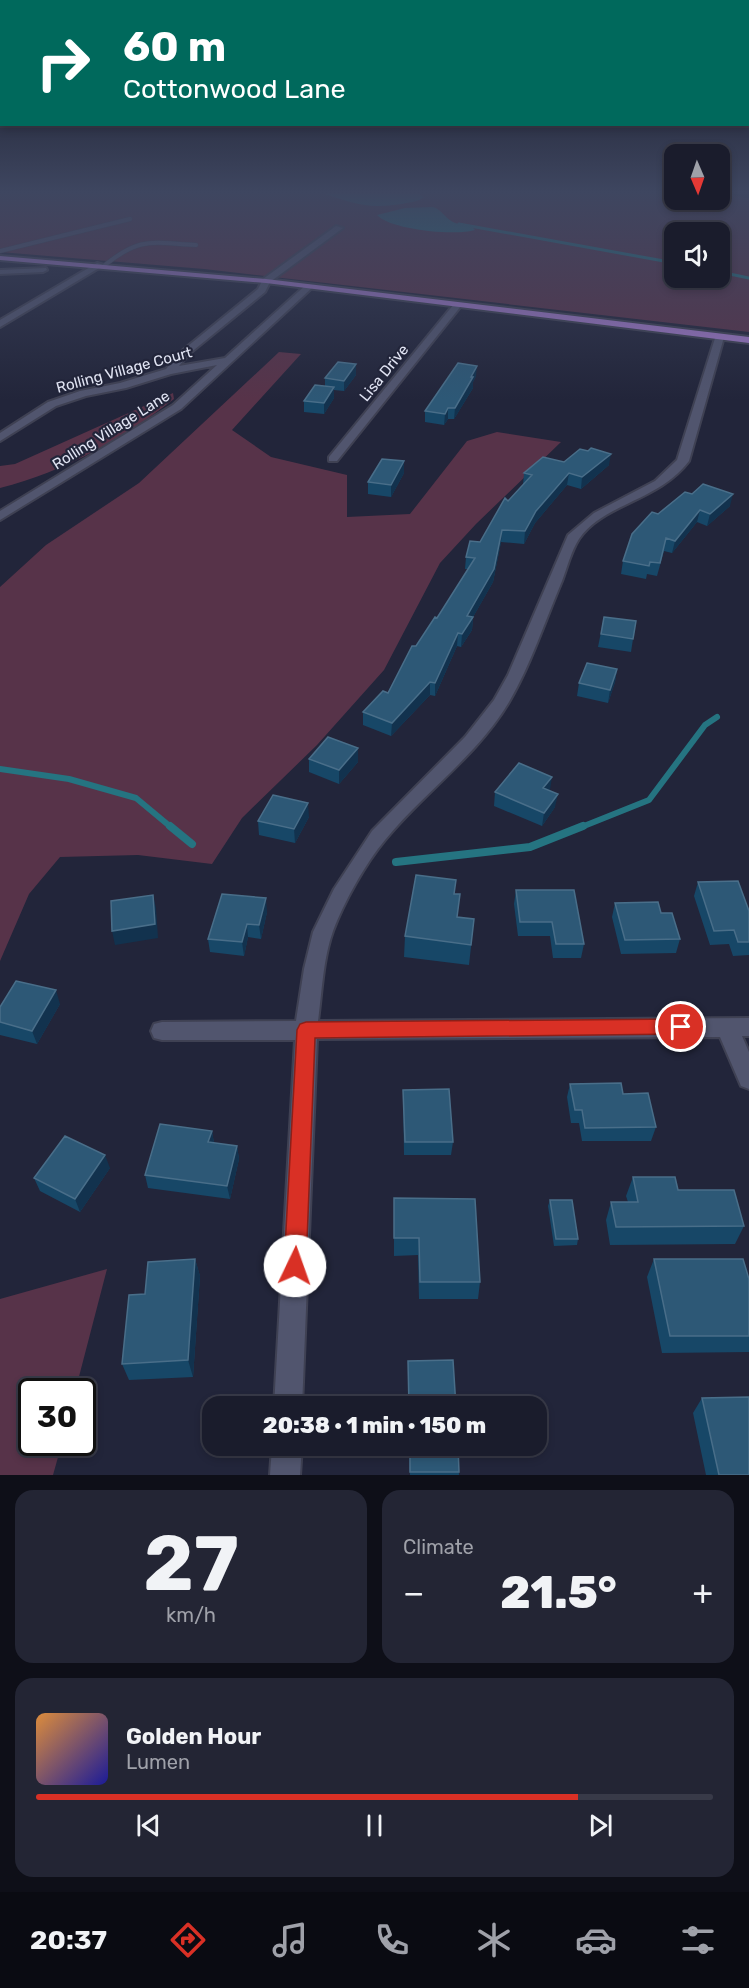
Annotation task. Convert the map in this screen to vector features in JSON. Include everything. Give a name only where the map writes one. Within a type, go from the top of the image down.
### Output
[{"type":"main road","points":[[56,262],[266,280],[457,306],[749,340]]},
{"type":"street","points":[[169,371],[186,352],[262,290],[266,280],[292,262]]},
{"type":"street","points":[[0,324],[102,265]]},
{"type":"street","points":[[0,272],[43,270]]},
{"type":"street","name":"Rolling Village Lane","points":[[0,516],[177,407],[310,286]]},
{"type":"street","name":"Lisa Drive","points":[[333,459],[457,306]]},
{"type":"street","points":[[289,1396],[306,1030],[314,969],[323,932],[341,894],[378,836],[471,741],[501,702],[516,675],[573,538],[580,528],[606,509],[651,488],[678,468],[683,460],[718,336]]},
{"type":"street","name":"Rolling Village Court","points":[[0,438],[52,404],[84,393],[122,386],[169,371],[229,360]]},
{"type":"street","points":[[162,1031],[738,1027],[749,1079]]},
{"type":"street","points":[[285,1475],[286,1456]]},
{"type":"lane","points":[[102,265],[107,262]]},
{"type":"shaded area","points":[[118,262],[664,262],[664,288],[730,288],[730,262],[749,262],[749,332],[204,269]]},
{"type":"shaded area","points":[[279,352],[301,354],[232,430],[271,457],[347,475],[347,517],[410,514],[467,441],[497,432],[561,442],[476,524],[440,563],[384,670],[317,745],[242,818],[212,864],[138,855],[60,857],[29,894],[0,961],[0,587],[46,545],[139,483]]},
{"type":"shaded area","points":[[173,393],[174,399],[113,441],[48,473],[0,488],[0,466],[15,464]]},
{"type":"shaded area","points":[[107,1269],[79,1378],[18,1378],[18,1456],[58,1456],[53,1475],[0,1475],[0,1299]]},
{"type":"building","points":[[338,362],[356,364],[344,381],[325,378]]},
{"type":"building","points":[[458,363],[477,366],[455,408],[448,408],[445,414],[425,411]]},
{"type":"building","points":[[315,385],[334,387],[324,403],[304,401]]},
{"type":"building","points":[[591,448],[611,454],[582,477],[569,473],[536,511],[525,531],[502,530],[494,569],[467,616],[473,617],[462,634],[458,633],[435,683],[430,682],[392,723],[363,712],[383,691],[388,693],[412,646],[416,646],[435,617],[437,618],[475,558],[466,557],[470,541],[480,542],[505,498],[508,501],[532,475],[524,473],[543,457],[564,462],[580,449],[588,451]]},
{"type":"building","points":[[382,459],[404,461],[391,485],[368,482]]},
{"type":"building","points":[[703,484],[733,494],[710,514],[700,510],[675,541],[666,538],[660,563],[650,562],[649,566],[623,561],[632,534],[652,512],[658,514],[685,492],[692,494]]},
{"type":"building","points":[[604,617],[636,621],[633,639],[601,634]]},
{"type":"building","points":[[587,663],[617,669],[610,690],[579,683]]},
{"type":"building","points":[[328,737],[358,748],[339,770],[309,759]]},
{"type":"building","points":[[519,763],[552,777],[543,788],[558,794],[544,813],[495,792]]},
{"type":"building","points":[[273,795],[308,803],[294,829],[258,821]]},
{"type":"building","points":[[416,875],[456,880],[454,894],[460,894],[457,917],[474,919],[471,945],[405,936]]},
{"type":"building","points":[[738,881],[749,911],[749,942],[738,942],[734,930],[714,931],[698,882]]},
{"type":"building","points":[[516,890],[574,890],[584,944],[556,944],[552,922],[520,922]]},
{"type":"building","points":[[222,894],[266,898],[259,925],[247,924],[242,942],[208,939]]},
{"type":"building","points":[[153,895],[155,924],[112,931],[111,901]]},
{"type":"building","points":[[658,902],[661,913],[672,913],[680,939],[625,940],[615,903]]},
{"type":"building","points":[[16,981],[56,990],[32,1031],[0,1022],[0,1007]]},
{"type":"building","points":[[621,1083],[623,1094],[648,1093],[656,1127],[585,1128],[582,1110],[575,1110],[570,1084]]},
{"type":"building","points":[[449,1089],[453,1142],[405,1142],[403,1090]]},
{"type":"building","points":[[160,1124],[212,1131],[208,1142],[237,1146],[227,1186],[145,1175]]},
{"type":"building","points":[[65,1136],[105,1155],[75,1199],[34,1178]]},
{"type":"building","points":[[633,1177],[675,1177],[678,1190],[734,1190],[744,1226],[616,1227],[611,1202],[638,1202]]},
{"type":"building","points":[[394,1198],[475,1199],[480,1282],[420,1282],[419,1238],[394,1238]]},
{"type":"building","points":[[550,1200],[572,1200],[578,1239],[556,1239]]},
{"type":"building","points":[[195,1259],[188,1360],[122,1364],[129,1295],[145,1294],[148,1262]]},
{"type":"building","points":[[654,1259],[743,1259],[749,1279],[749,1336],[670,1336]]},
{"type":"building","points":[[453,1360],[455,1396],[409,1396],[408,1361]]},
{"type":"building","points":[[749,1397],[749,1475],[719,1475],[702,1398]]},
{"type":"building","points":[[410,1456],[458,1456],[459,1472],[410,1472]]},
{"type":"waterway","points":[[730,274],[749,278]]},
{"type":"waterway","points":[[579,828],[649,800],[705,725],[717,717]]},
{"type":"waterway","points":[[0,769],[69,779],[136,798],[172,828]]},
{"type":"waterway","points":[[170,826],[192,844]]},
{"type":"waterway","points":[[396,862],[530,847],[583,826]]},
{"type":"route","points":[[295,1266],[306,1030],[681,1027]]}]
